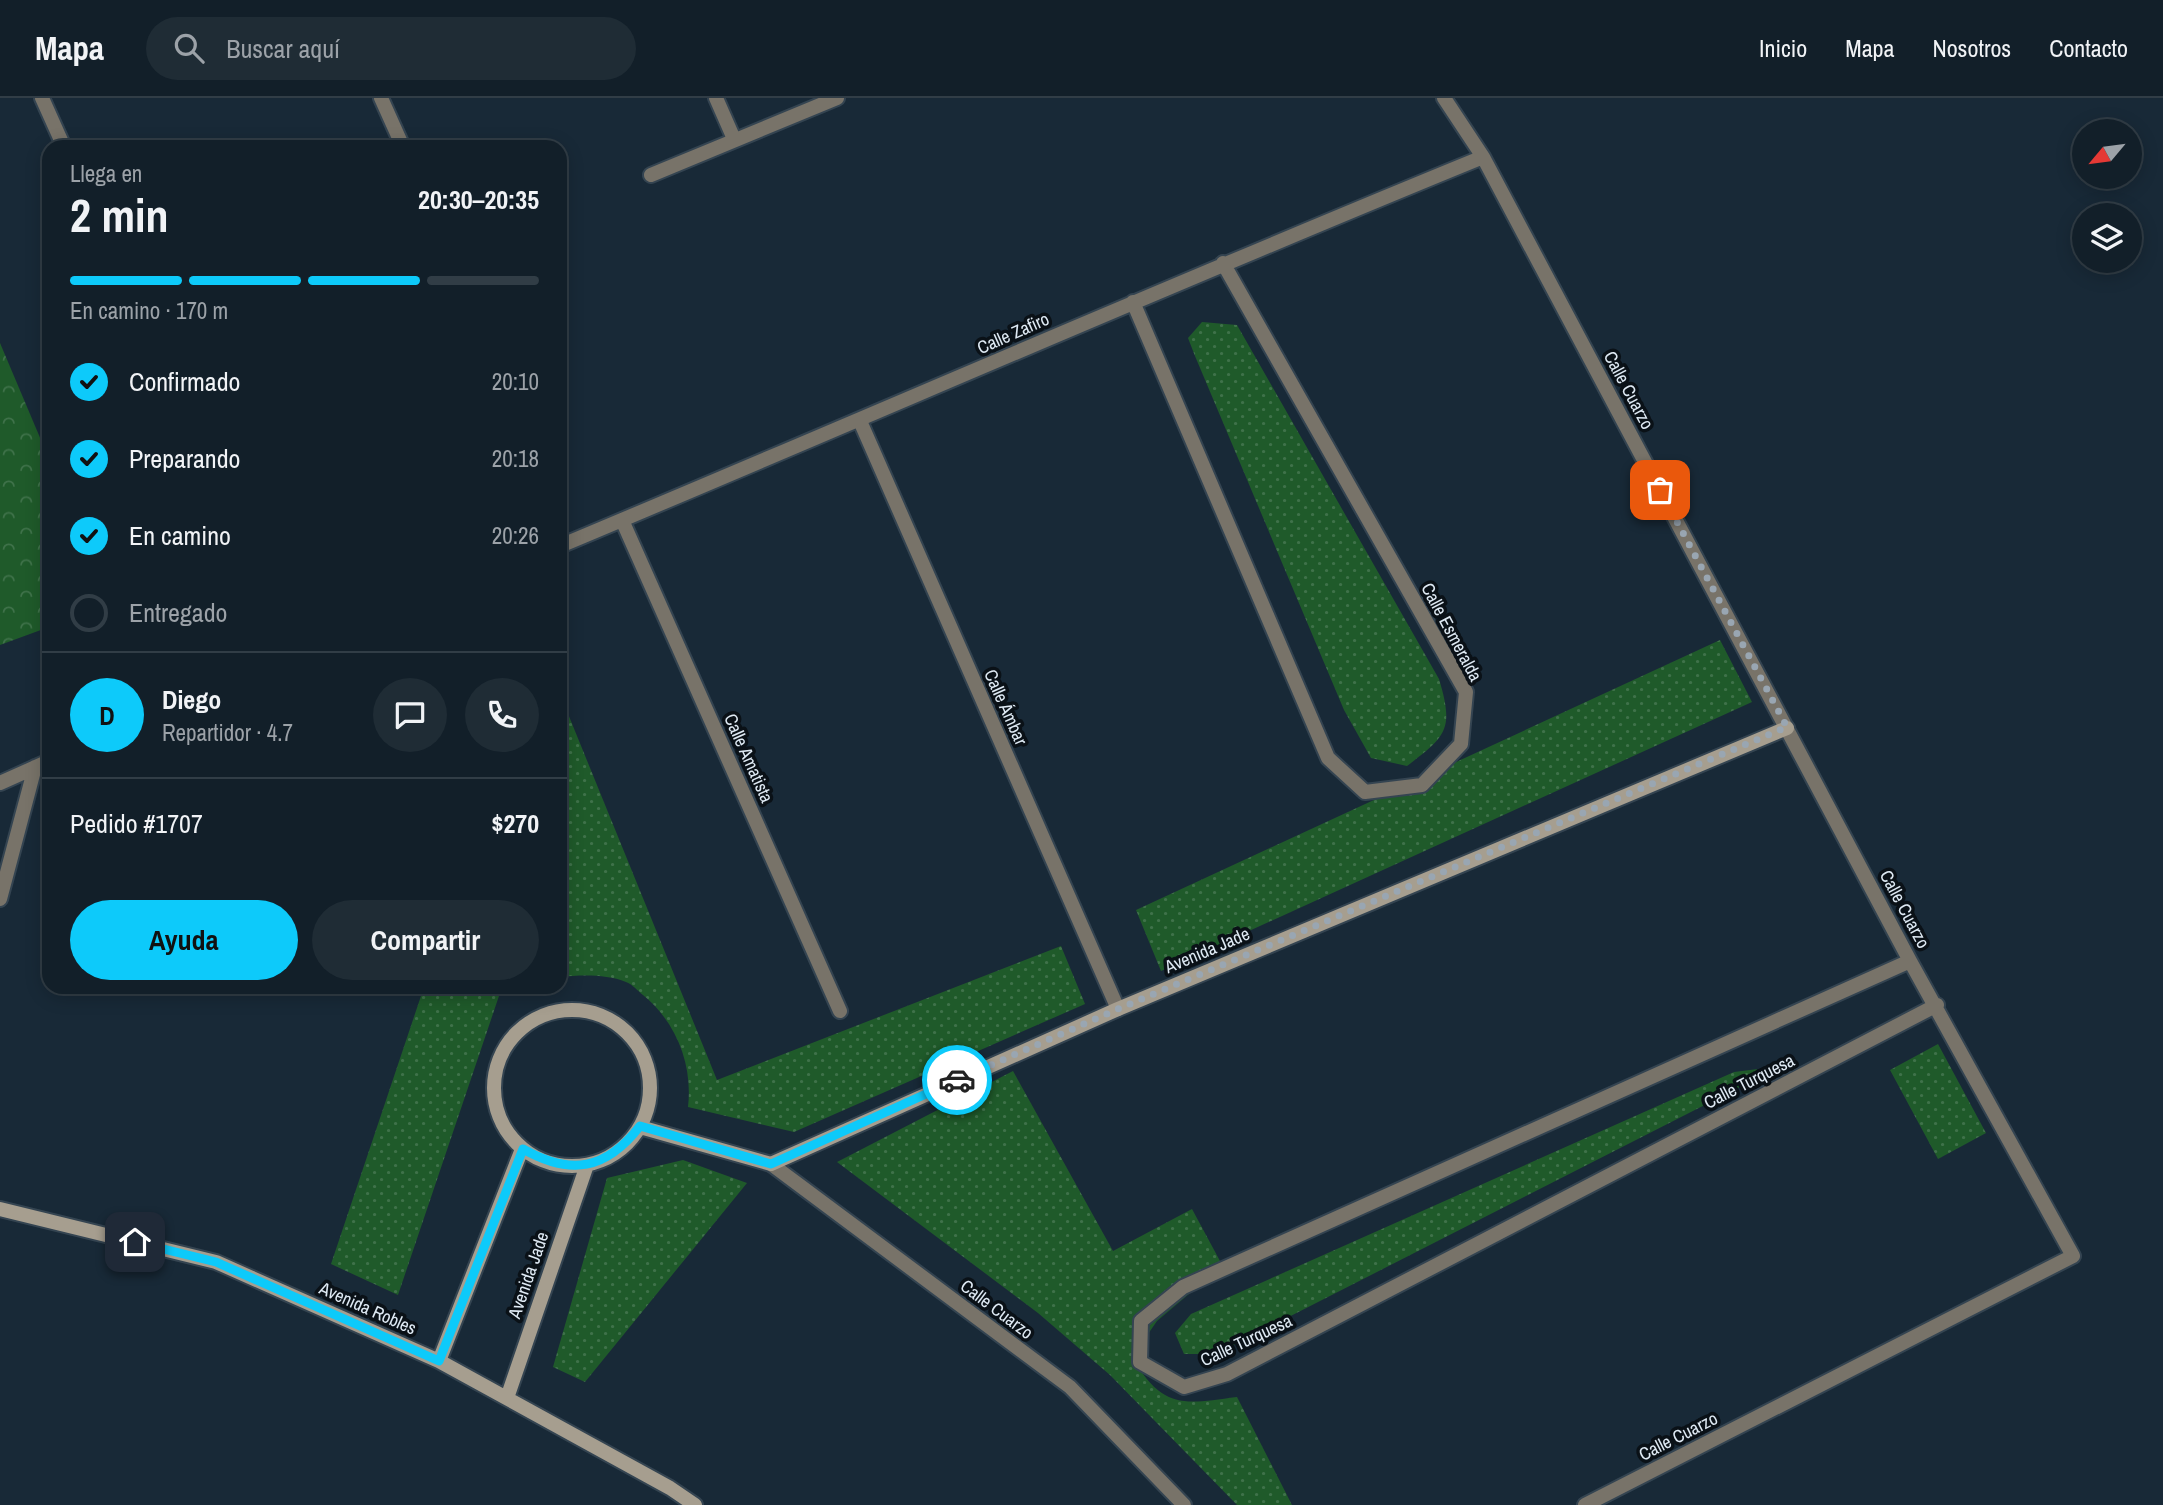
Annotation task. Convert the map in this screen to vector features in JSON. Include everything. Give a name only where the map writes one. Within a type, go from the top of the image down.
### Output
[{"type":"street","points":[[42,98],[61,140]]},
{"type":"street","points":[[381,98],[399,140]]},
{"type":"street","points":[[716,98],[734,139]]},
{"type":"street","points":[[651,175],[836,98]]},
{"type":"street","name":"Calle Cuarzo","points":[[1444,98],[1483,157],[1910,961],[1937,1005],[2073,1256],[1586,1505]]},
{"type":"street","name":"Calle Zafiro","points":[[567,543],[860,421],[1223,263],[1483,157]]},
{"type":"street","name":"Calle Esmeralda","points":[[1133,302],[1328,758],[1365,792],[1422,785],[1461,744],[1466,692],[1223,263]]},
{"type":"street","name":"Calle Ámbar","points":[[860,421],[1118,1009]]},
{"type":"street","name":"Calle Amatista","points":[[622,520],[840,1011]]},
{"type":"street","name":"Avenida Jade","points":[[771,1164],[1118,1009],[1787,727]]},
{"type":"street","points":[[0,783],[42,764]]},
{"type":"street","points":[[0,899],[35,767]]},
{"type":"street","name":"Calle Turquesa","points":[[1910,961],[1183,1287],[1141,1321],[1140,1362],[1184,1387],[1227,1374],[1937,1005]]},
{"type":"street","points":[[582,1009],[606,1017],[627,1032],[642,1052],[650,1077],[649,1103],[640,1126],[626,1144],[608,1158],[587,1165],[564,1166],[542,1160],[523,1149],[506,1130],[495,1107],[493,1081],[500,1056],[513,1035],[533,1019],[556,1010],[582,1009]]},
{"type":"street","points":[[640,1126],[771,1164]]},
{"type":"street","points":[[439,1361],[523,1149]]},
{"type":"street","name":"Calle Cuarzo","points":[[771,1164],[1070,1387],[1184,1505]]},
{"type":"street","name":"Avenida Jade","points":[[507,1398],[587,1165]]},
{"type":"street","name":"Avenida Robles","points":[[0,1209],[216,1262],[439,1361],[670,1488],[695,1505]]},
{"type":"green space","points":[[1202,322],[1237,325],[1439,679],[1446,709],[1444,730],[1431,747],[1407,766],[1371,758],[1344,710],[1188,338]]},
{"type":"green space","points":[[0,343],[42,442],[42,630],[0,645]]},
{"type":"green space","points":[[1720,640],[1752,702],[1161,971],[1136,910]]},
{"type":"green space","points":[[567,711],[717,1080],[1061,946],[1085,1004],[794,1132],[688,1107],[685,1060],[673,1031],[655,1006],[630,984],[618,979],[567,977]]},
{"type":"green space","points":[[422,994],[500,994],[398,1295],[331,1264]]},
{"type":"green space","points":[[1938,1044],[1986,1133],[1938,1159],[1890,1070]]},
{"type":"green space","points":[[1758,1069],[1742,1086],[1216,1354],[1184,1354],[1175,1333],[1191,1314],[1734,1072]]},
{"type":"green space","points":[[1013,1071],[1113,1251],[1192,1209],[1220,1261],[1196,1288],[1157,1321],[1132,1357],[1154,1387],[1176,1400],[1202,1401],[1237,1397],[1292,1505],[1237,1505],[1110,1375],[1038,1313],[837,1162]]},
{"type":"green space","points":[[683,1160],[747,1183],[585,1382],[553,1367],[607,1178]]},
{"type":"way so far","points":[[957,1080],[1118,1009],[1787,727],[1660,490]]},
{"type":"route","points":[[135,1242],[216,1262],[439,1361],[523,1149],[542,1160],[564,1166],[587,1165],[608,1158],[626,1144],[640,1126],[771,1164],[957,1080]]}]
